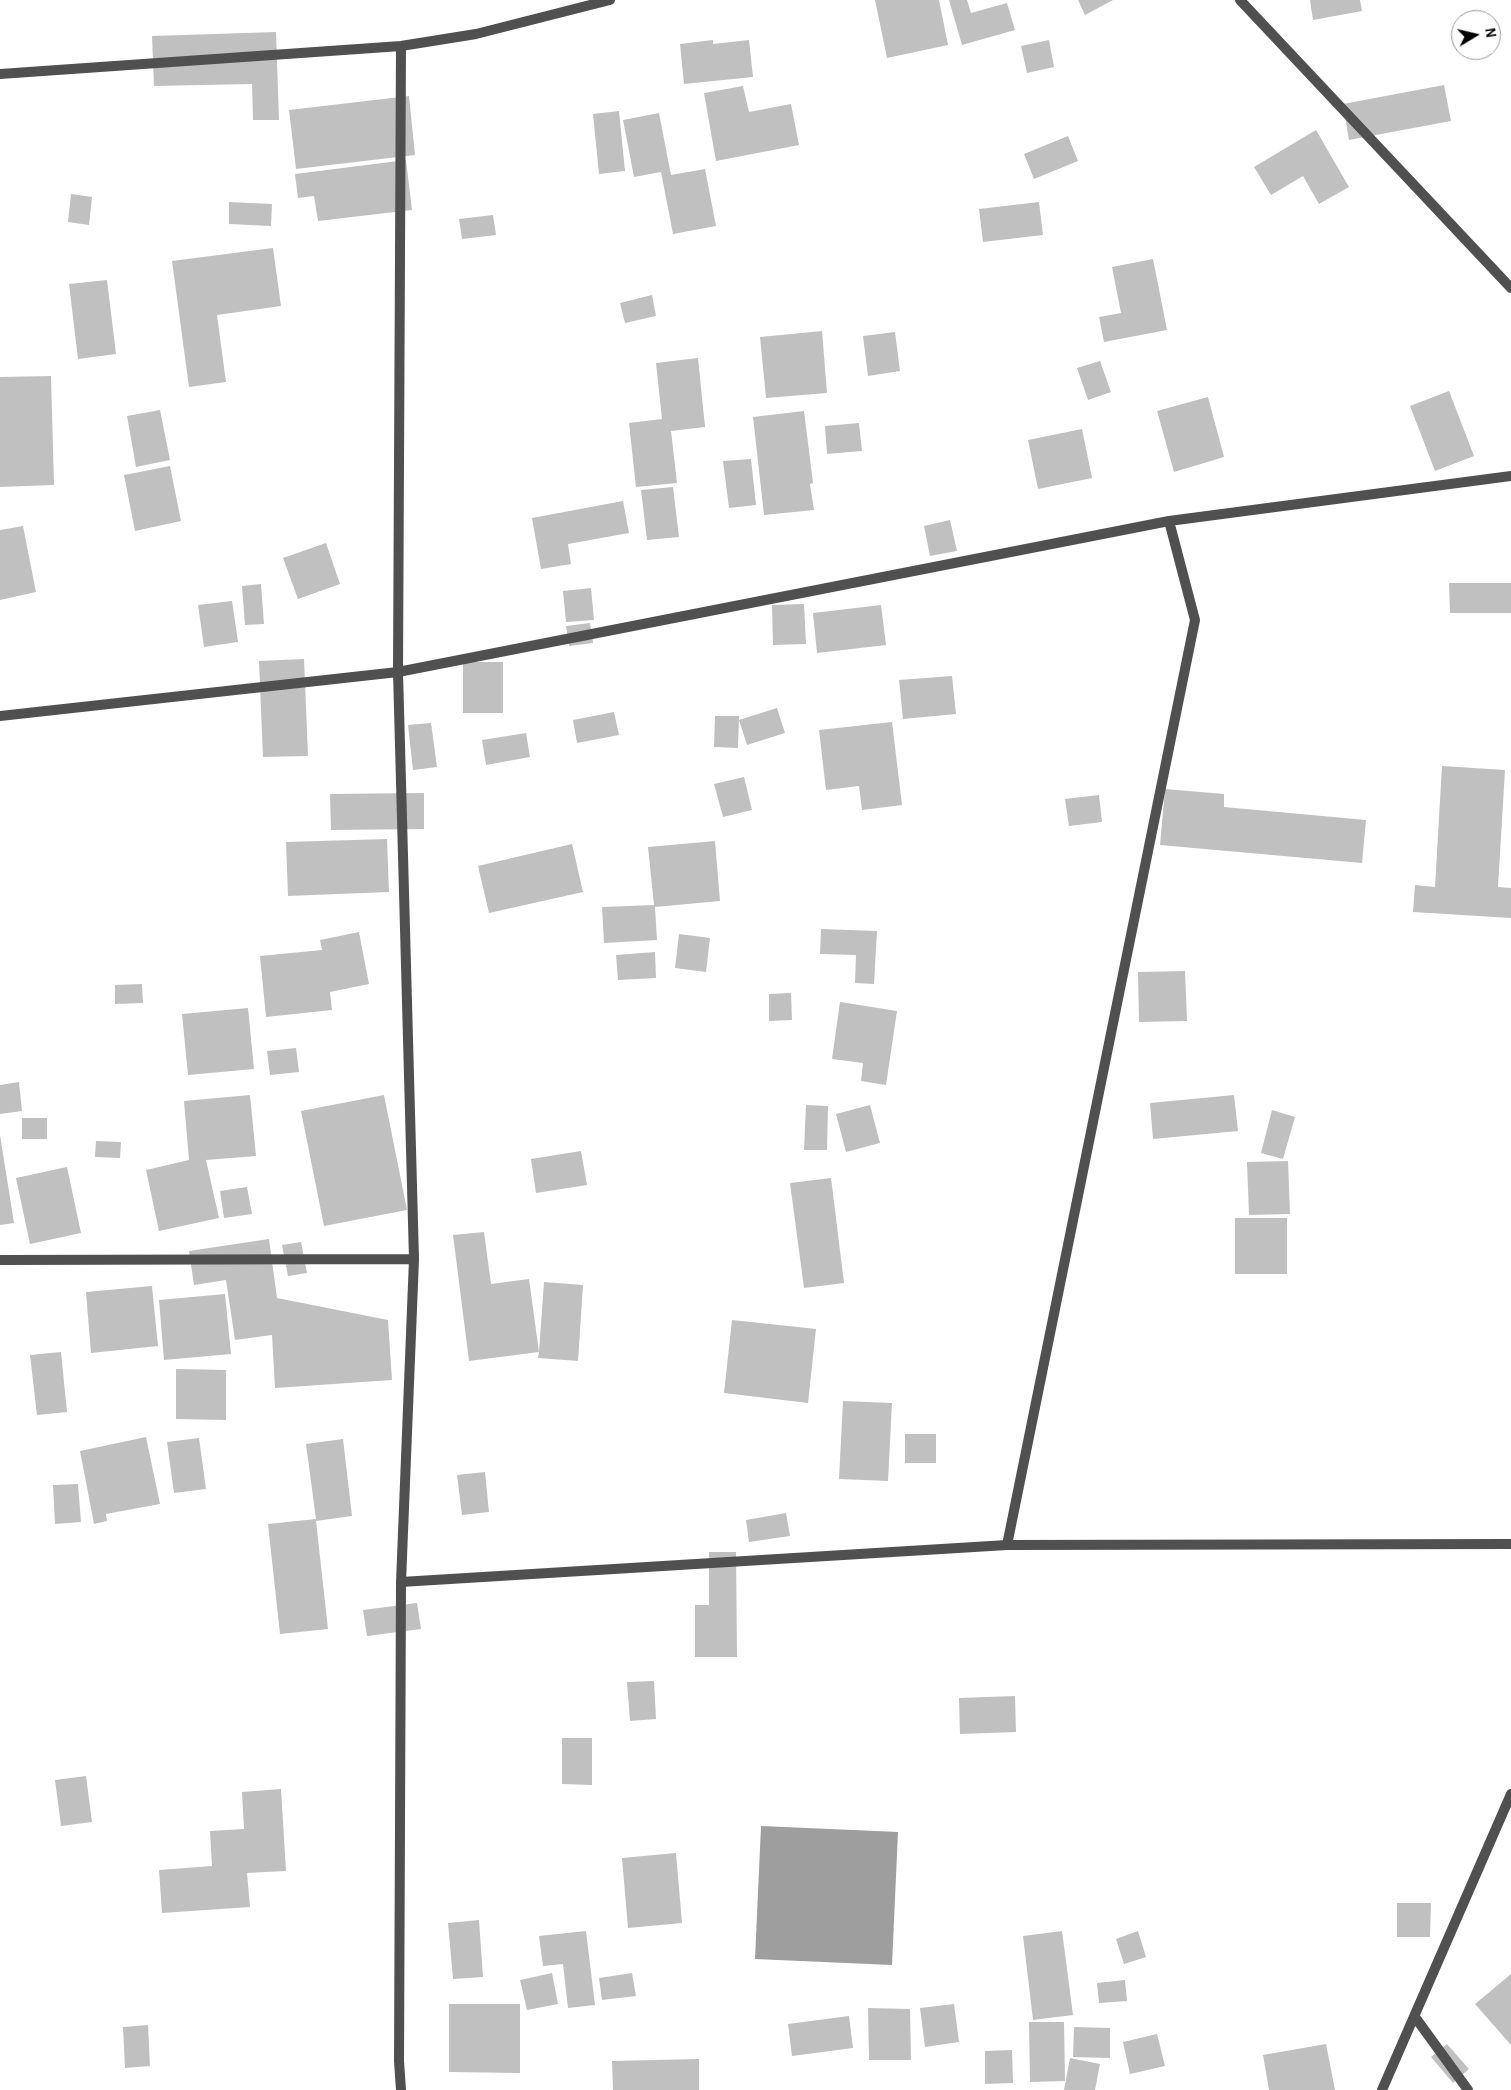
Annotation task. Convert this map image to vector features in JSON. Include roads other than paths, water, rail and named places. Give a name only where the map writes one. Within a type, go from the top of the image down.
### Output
[{"type":"street","points":[[0,74],[401,46],[476,34],[584,3],[610,0]]},
{"type":"street","points":[[1240,0],[1511,288]]},
{"type":"street","points":[[401,46],[398,672],[414,1259],[401,1582],[401,2090]]},
{"type":"street","points":[[0,716],[398,672],[1169,521],[1511,476]]},
{"type":"street","points":[[1007,1545],[1195,620],[1169,521]]},
{"type":"street","points":[[0,1260],[414,1259]]},
{"type":"street","points":[[401,1582],[1007,1545],[1511,1544]]},
{"type":"street","points":[[1382,2090],[1511,1794]]},
{"type":"street","points":[[1415,2017],[1468,2090]]}]
